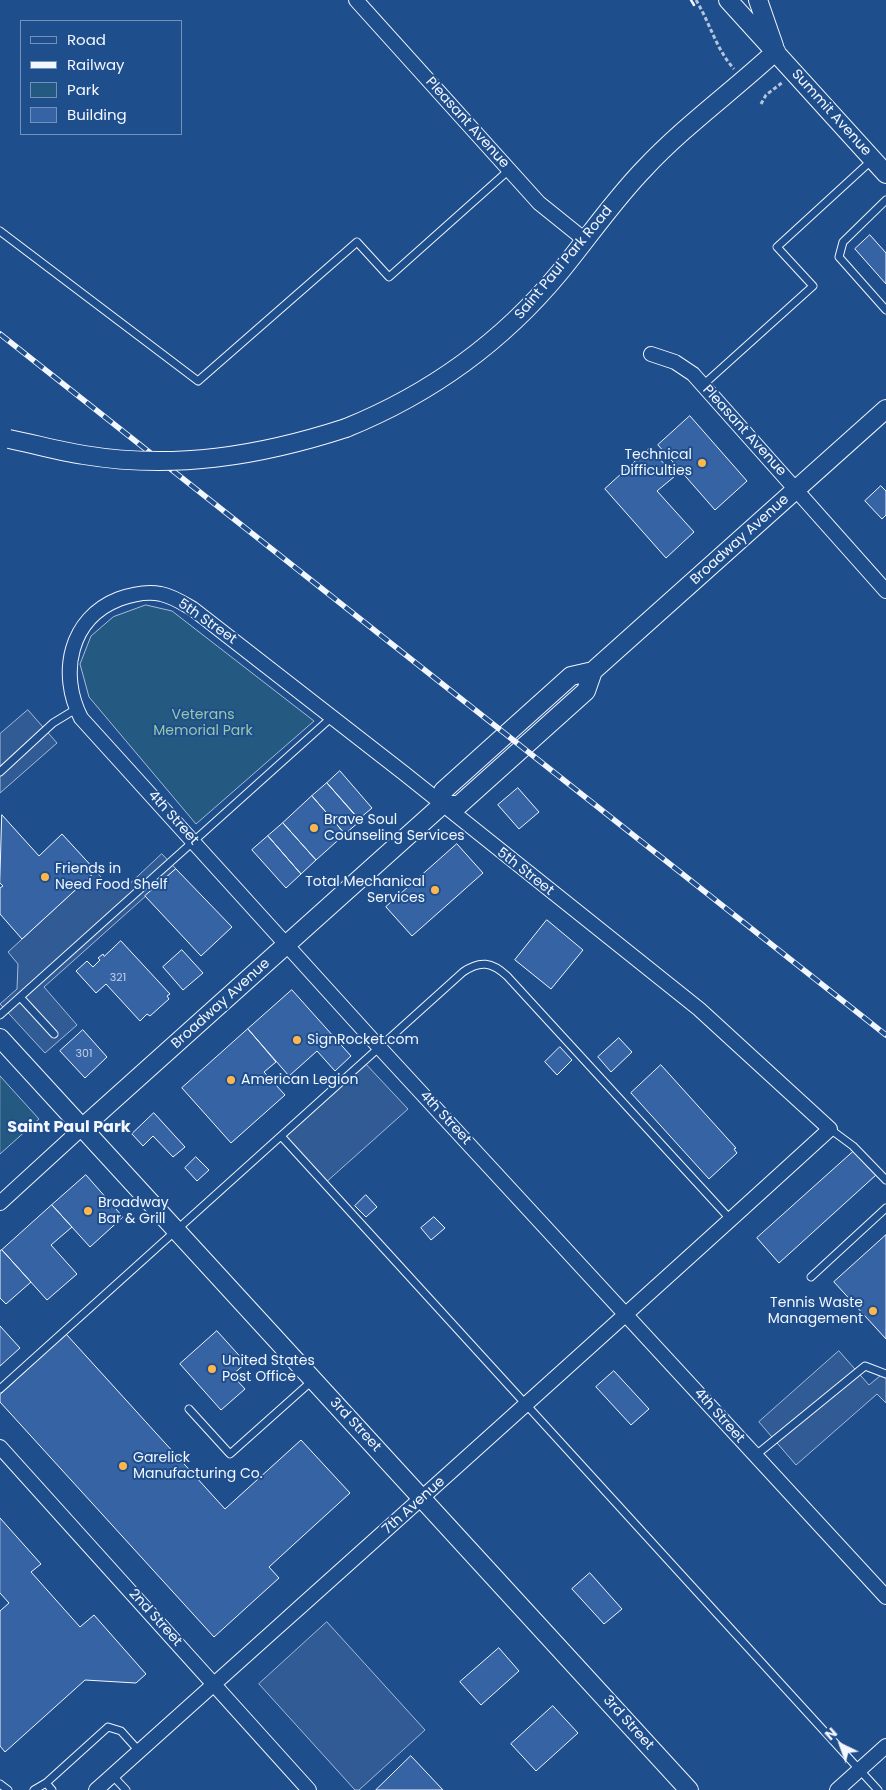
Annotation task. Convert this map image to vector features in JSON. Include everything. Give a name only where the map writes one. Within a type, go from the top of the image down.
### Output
[{"type":"street","name":"Pleasant Avenue","points":[[356,0],[548,211],[585,240]]},
{"type":"street","name":"Summit Avenue","points":[[728,0],[735,10],[776,51],[886,174]]},
{"type":"street","name":"Summit Avenue","points":[[758,0],[776,51]]},
{"type":"street","name":"Saint Paul Park Road","points":[[5,437],[85,455],[140,461],[180,462],[251,454],[286,447],[346,428],[402,402],[448,375],[484,348],[538,298],[647,165],[776,51]]},
{"type":"street","name":"Pleasant Avenue","points":[[651,354],[682,366],[703,385],[886,591]]},
{"type":"street","name":"Broadway Avenue","points":[[0,1203],[442,805],[459,805],[586,691],[593,670],[886,409]]},
{"type":"street","name":"5th Street","points":[[92,616],[110,602],[128,595],[146,592],[162,594],[192,608],[699,1009],[830,1129]]},
{"type":"street","name":"4th Street","points":[[92,616],[80,631],[71,650],[70,687],[76,709],[81,718],[379,1047],[886,1597]]},
{"type":"street","name":"3rd Street","points":[[0,1038],[689,1790]]},
{"type":"street","points":[[731,1220],[830,1129]]},
{"type":"street","name":"7th Avenue","points":[[96,1790],[526,1407],[731,1220]]},
{"type":"street","name":"2nd Street","points":[[0,1447],[310,1790]]},
{"type":"street","points":[[837,1790],[886,1746]]},
{"type":"lane","points":[[703,385],[813,286],[777,247],[873,159]]},
{"type":"lane","points":[[0,231],[198,381],[357,242],[389,277],[509,170]]},
{"type":"lane","points":[[886,200],[843,242],[839,257],[886,310]]},
{"type":"lane","points":[[0,772],[53,723],[76,709]]},
{"type":"lane","points":[[0,1015],[332,718]]},
{"type":"lane","points":[[0,1389],[463,972],[482,963],[494,966],[507,976],[731,1220]]},
{"type":"lane","points":[[20,997],[54,1034]]},
{"type":"lane","points":[[830,1129],[853,1146],[886,1180]]},
{"type":"lane","points":[[281,1136],[526,1407],[878,1790]]},
{"type":"lane","points":[[811,1278],[886,1208]]},
{"type":"lane","points":[[756,1455],[865,1366],[886,1374]]},
{"type":"lane","points":[[189,1409],[230,1454],[313,1380]]},
{"type":"lane","points":[[34,1790],[46,1784],[108,1727],[121,1732],[139,1752]]},
{"type":"lane","points":[[112,1775],[126,1790]]},
{"type":"lane","points":[[0,1784],[8,1790]]},
{"type":"lane","points":[[46,1784],[52,1790]]},
{"type":"path","points":[[696,0],[712,28],[720,52],[744,80]]},
{"type":"path","points":[[761,104],[766,95],[795,73]]},
{"type":"green space","name":"Veterans Memorial Park","points":[[146,605],[172,611],[314,721],[196,824],[89,697],[80,664],[91,636],[113,617]]},
{"type":"green space","points":[[0,1076],[39,1119],[0,1154]]},
{"type":"shaded area","points":[[28,710],[57,743],[0,793],[0,734]]},
{"type":"shaded area","points":[[162,854],[176,869],[44,987],[77,1025],[45,1053],[0,1004],[17,989],[18,964],[8,952],[96,871],[105,882],[130,883]]},
{"type":"shaded area","points":[[363,1061],[408,1109],[324,1184],[281,1136]]},
{"type":"shaded area","points":[[839,1351],[869,1385],[886,1371],[886,1403],[877,1394],[796,1465],[759,1422]]},
{"type":"shaded area","points":[[327,1622],[425,1730],[359,1790],[355,1790],[259,1684]]},
{"type":"building","points":[[870,235],[886,253],[886,284],[855,249]]},
{"type":"building","name":"Technical Difficulties","points":[[690,416],[747,481],[715,510],[658,445]]},
{"type":"building","points":[[650,448],[675,476],[657,491],[694,532],[666,558],[605,489]]},
{"type":"building","points":[[881,486],[886,491],[886,515],[882,519],[865,501]]},
{"type":"building","points":[[340,771],[372,808],[359,819],[327,783]]},
{"type":"building","points":[[327,783],[360,821],[345,834],[312,796]]},
{"type":"building","points":[[518,788],[539,812],[519,829],[498,805]]},
{"type":"building","name":"Brave Soul Counseling Services","points":[[312,796],[345,834],[316,860],[283,823]]},
{"type":"building","name":"Friends in Need Food Shelf","points":[[2,815],[39,856],[62,834],[96,871],[22,939],[0,914],[0,888],[3,886],[0,883]]},
{"type":"building","points":[[283,823],[316,860],[301,874],[268,836]]},
{"type":"building","points":[[268,836],[301,874],[286,888],[252,850]]},
{"type":"building","name":"Total Mechanical Services","points":[[457,844],[483,873],[412,936],[386,907]]},
{"type":"building","points":[[176,869],[232,927],[201,956],[145,896]]},
{"type":"building","points":[[547,920],[583,950],[551,989],[515,960]]},
{"type":"building","points":[[121,941],[170,994],[167,996],[169,999],[150,1016],[147,1014],[140,1021],[106,984],[96,993],[76,971],[87,961],[93,967],[100,960],[98,958],[103,954],[104,956]]},
{"type":"building","points":[[182,950],[203,973],[183,990],[163,967]]},
{"type":"building","name":"SignRocket.com","points":[[292,990],[351,1056],[335,1071],[317,1051],[289,1076],[248,1029]]},
{"type":"building","name":"American Legion","points":[[248,1029],[276,1062],[264,1072],[285,1095],[231,1143],[182,1088]]},
{"type":"building","points":[[83,1030],[107,1057],[85,1078],[60,1051]]},
{"type":"building","points":[[619,1038],[632,1052],[611,1072],[598,1057]]},
{"type":"building","points":[[560,1047],[572,1060],[557,1075],[545,1062]]},
{"type":"building","points":[[661,1065],[736,1148],[734,1149],[737,1153],[709,1179],[631,1093]]},
{"type":"building","points":[[154,1113],[185,1147],[173,1157],[153,1136],[143,1146],[132,1134]]},
{"type":"building","points":[[854,1151],[876,1175],[779,1263],[757,1238]]},
{"type":"building","points":[[196,1157],[209,1170],[197,1181],[185,1168]]},
{"type":"building","name":"Broadway Bar & Grill","points":[[86,1175],[123,1217],[90,1247],[52,1205]]},
{"type":"building","points":[[366,1195],[377,1207],[366,1217],[355,1206]]},
{"type":"building","points":[[52,1205],[72,1227],[51,1245],[77,1274],[47,1300],[2,1250]]},
{"type":"building","points":[[434,1217],[445,1228],[431,1240],[421,1228]]},
{"type":"building","name":"Tennis Waste Management","points":[[886,1235],[886,1339],[834,1282]]},
{"type":"building","points":[[2,1250],[31,1282],[6,1304],[0,1298],[0,1251]]},
{"type":"building","points":[[0,1326],[20,1348],[0,1366]]},
{"type":"building","name":"United States Post Office","points":[[217,1331],[246,1363],[232,1375],[245,1389],[221,1410],[180,1364]]},
{"type":"building","name":"Garelick Manufacturing Co.","points":[[66,1334],[225,1509],[301,1440],[350,1493],[269,1567],[279,1578],[214,1637],[0,1402],[0,1395]]},
{"type":"building","points":[[614,1371],[649,1409],[631,1425],[596,1387]]},
{"type":"building","points":[[0,1518],[41,1564],[31,1572],[80,1627],[94,1615],[146,1674],[136,1683],[85,1680],[5,1752],[0,1746],[0,1611],[9,1603],[0,1593]]},
{"type":"building","points":[[590,1573],[622,1609],[604,1624],[572,1589]]},
{"type":"building","points":[[499,1648],[519,1671],[481,1705],[460,1682]]},
{"type":"building","points":[[553,1706],[578,1733],[536,1771],[511,1744]]},
{"type":"building","points":[[411,1756],[443,1790],[376,1790]]},
{"type":"railway","points":[[0,334],[886,1035]]},
{"type":"wall","points":[[691,0],[694,5]]},
{"type":"place","name":"Technical Difficulties","points":[[702,463]]},
{"type":"place","name":"Brave Soul Counseling Services","points":[[314,828]]},
{"type":"place","name":"Friends in Need Food Shelf","points":[[45,877]]},
{"type":"place","name":"Total Mechanical Services","points":[[435,890]]},
{"type":"place","name":"SignRocket.com","points":[[297,1040]]},
{"type":"place","name":"American Legion","points":[[231,1080]]},
{"type":"place","name":"Broadway Bar & Grill","points":[[88,1211]]},
{"type":"place","name":"Tennis Waste Management","points":[[873,1311]]},
{"type":"place","name":"United States Post Office","points":[[212,1369]]},
{"type":"place","name":"Garelick Manufacturing Co.","points":[[123,1466]]},
{"type":"district","name":"Saint Paul Park","points":[[69,1128]]}]
